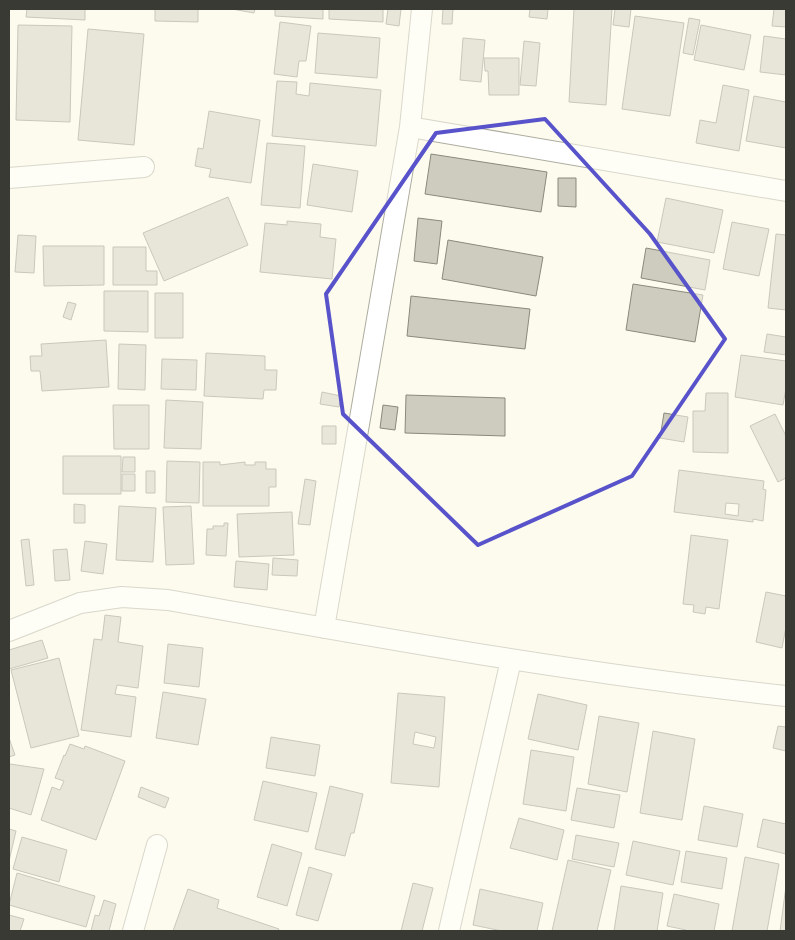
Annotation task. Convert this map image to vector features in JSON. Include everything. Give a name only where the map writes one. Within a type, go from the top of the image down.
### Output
[{"type":"street","points":[[324,628],[410,127],[422,9]]},
{"type":"street","points":[[410,127],[786,191]]},
{"type":"street","points":[[9,178],[144,167]]},
{"type":"street","points":[[9,631],[80,603],[122,597],[168,600],[511,660],[697,687],[786,696]]},
{"type":"street","points":[[449,931],[511,660]]},
{"type":"street","points":[[133,931],[157,845]]},
{"type":"highlighted area","points":[[545,119],[650,234],[725,339],[632,476],[478,545],[343,414],[326,294],[436,133]]},
{"type":"building","points":[[27,9],[85,9],[85,20],[26,17]]},
{"type":"building","points":[[155,9],[198,9],[198,22],[155,21]]},
{"type":"building","points":[[232,9],[255,9],[254,13]]},
{"type":"building","points":[[275,9],[323,9],[323,19],[275,16]]},
{"type":"building","points":[[329,9],[383,9],[383,22],[329,19]]},
{"type":"building","points":[[388,9],[401,9],[399,26],[386,24]]},
{"type":"building","points":[[443,9],[453,9],[452,24],[442,24]]},
{"type":"building","points":[[530,9],[548,9],[547,19],[529,17]]},
{"type":"building","points":[[574,9],[612,9],[606,105],[569,102]]},
{"type":"building","points":[[615,9],[631,9],[629,27],[613,25]]},
{"type":"building","points":[[774,9],[786,9],[786,27],[772,26]]},
{"type":"building","points":[[635,16],[684,23],[670,116],[622,109]]},
{"type":"building","points":[[689,18],[700,20],[693,55],[683,53]]},
{"type":"building","points":[[280,22],[311,26],[306,61],[299,61],[297,77],[274,74]]},
{"type":"building","points":[[18,25],[72,26],[70,122],[16,120]]},
{"type":"building","points":[[701,25],[751,35],[744,70],[694,60]]},
{"type":"building","points":[[88,29],[144,34],[134,145],[78,140]]},
{"type":"building","points":[[318,33],[380,38],[377,78],[315,73]]},
{"type":"building","points":[[764,36],[786,39],[786,75],[760,72]]},
{"type":"building","points":[[463,38],[485,40],[481,82],[460,80]]},
{"type":"building","points":[[524,41],[540,43],[536,86],[520,85]]},
{"type":"building","points":[[484,58],[519,58],[519,95],[489,95],[488,71],[485,71]]},
{"type":"building","points":[[277,81],[297,82],[296,94],[309,96],[310,83],[381,90],[376,146],[272,136]]},
{"type":"building","points":[[723,85],[749,90],[739,151],[696,143],[700,120],[716,123]]},
{"type":"building","points":[[754,96],[786,102],[786,148],[746,141]]},
{"type":"building","points":[[209,111],[260,120],[251,183],[209,177],[211,169],[195,166],[198,148],[203,149]]},
{"type":"building","points":[[267,143],[305,146],[300,208],[261,205]]},
{"type":"building","points":[[431,154],[547,172],[541,212],[425,194]]},
{"type":"building","points":[[313,164],[358,171],[352,212],[307,205]]},
{"type":"building","points":[[558,178],[576,178],[576,207],[558,206]]},
{"type":"building","points":[[228,197],[248,245],[164,281],[143,233]]},
{"type":"building","points":[[666,198],[723,210],[714,253],[657,242]]},
{"type":"building","points":[[418,218],[442,221],[437,264],[414,261]]},
{"type":"building","points":[[287,221],[321,224],[320,237],[336,239],[332,279],[260,272],[265,223],[287,225]]},
{"type":"building","points":[[732,222],[769,229],[759,276],[723,269]]},
{"type":"building","points":[[776,234],[786,235],[786,310],[768,308]]},
{"type":"building","points":[[18,235],[36,236],[34,273],[15,272]]},
{"type":"building","points":[[448,240],[543,257],[536,296],[442,279]]},
{"type":"building","points":[[43,246],[104,246],[104,285],[44,286]]},
{"type":"building","points":[[113,247],[146,247],[146,271],[157,271],[157,285],[113,285]]},
{"type":"building","points":[[646,248],[710,260],[705,290],[641,278]]},
{"type":"building","points":[[633,284],[703,295],[695,342],[626,330]]},
{"type":"building","points":[[104,291],[148,291],[148,332],[104,331]]},
{"type":"building","points":[[155,293],[183,293],[183,338],[155,338]]},
{"type":"building","points":[[411,296],[530,309],[525,349],[407,336]]},
{"type":"building","points":[[68,302],[76,304],[71,320],[63,317]]},
{"type":"building","points":[[767,334],[786,337],[786,355],[764,352]]},
{"type":"building","points":[[106,340],[109,387],[42,391],[40,371],[31,371],[30,356],[42,356],[41,344]]},
{"type":"building","points":[[119,344],[146,345],[145,390],[118,389]]},
{"type":"building","points":[[206,353],[265,356],[265,370],[277,370],[276,390],[264,390],[263,399],[204,396]]},
{"type":"building","points":[[741,355],[786,361],[786,388],[783,405],[735,397]]},
{"type":"building","points":[[162,359],[197,360],[196,390],[161,389]]},
{"type":"building","points":[[322,392],[341,396],[339,407],[320,404]]},
{"type":"building","points":[[706,393],[728,393],[728,453],[693,452],[693,411],[705,411]]},
{"type":"building","points":[[406,395],[505,398],[505,436],[405,433]]},
{"type":"building","points":[[166,400],[203,402],[201,449],[164,448]]},
{"type":"building","points":[[113,405],[149,405],[149,449],[114,449]]},
{"type":"building","points":[[383,405],[398,407],[395,430],[380,428]]},
{"type":"building","points":[[664,413],[688,417],[684,442],[660,438]]},
{"type":"building","points":[[775,414],[786,436],[786,478],[778,482],[750,426]]},
{"type":"building","points":[[322,426],[336,426],[336,444],[322,444]]},
{"type":"building","points":[[63,456],[121,456],[121,494],[63,494]]},
{"type":"building","points":[[123,457],[135,457],[135,472],[122,472]]},
{"type":"building","points":[[167,461],[200,462],[199,503],[166,502]]},
{"type":"building","points":[[203,462],[220,462],[220,465],[245,462],[245,465],[255,465],[255,462],[266,462],[266,469],[276,469],[276,487],[269,487],[269,506],[203,506]]},
{"type":"building","points":[[679,470],[764,481],[763,489],[766,490],[763,521],[753,519],[753,522],[674,512]],"holes":[[[726,503],[739,504],[738,516],[725,514]]]},
{"type":"building","points":[[146,471],[155,471],[155,493],[146,493]]},
{"type":"building","points":[[122,474],[135,474],[135,491],[122,491]]},
{"type":"building","points":[[305,479],[316,481],[310,525],[298,524]]},
{"type":"building","points":[[74,504],[85,505],[85,523],[74,523]]},
{"type":"building","points":[[119,506],[156,508],[153,562],[116,560]]},
{"type":"building","points":[[191,506],[194,564],[166,565],[163,507]]},
{"type":"building","points":[[292,512],[294,555],[239,557],[237,514]]},
{"type":"building","points":[[224,523],[228,523],[226,556],[206,555],[207,529],[213,529],[213,526],[224,526]]},
{"type":"building","points":[[691,535],[728,540],[719,609],[706,607],[705,614],[693,612],[694,605],[683,604]]},
{"type":"building","points":[[29,539],[34,585],[26,586],[21,540]]},
{"type":"building","points":[[85,541],[107,544],[103,574],[81,571]]},
{"type":"building","points":[[67,549],[70,580],[55,581],[53,550]]},
{"type":"building","points":[[273,558],[298,560],[297,576],[272,575]]},
{"type":"building","points":[[236,561],[269,564],[267,590],[234,587]]},
{"type":"building","points":[[766,592],[786,596],[786,627],[782,648],[756,642]]},
{"type":"building","points":[[105,615],[121,617],[118,642],[143,646],[138,688],[117,685],[115,694],[136,697],[131,737],[81,730],[94,639],[102,640]]},
{"type":"building","points":[[42,640],[48,658],[9,669],[9,650]]},
{"type":"building","points":[[168,644],[203,648],[199,687],[164,683]]},
{"type":"building","points":[[59,658],[79,736],[31,748],[11,670]]},
{"type":"building","points":[[163,692],[206,699],[198,745],[156,738]]},
{"type":"building","points":[[398,693],[445,697],[439,787],[391,783]],"holes":[[[415,732],[436,737],[434,748],[413,744]]]},
{"type":"building","points":[[538,694],[587,705],[578,750],[528,739]]},
{"type":"building","points":[[599,716],[639,723],[627,792],[588,784]]},
{"type":"building","points":[[778,726],[786,727],[786,751],[773,748]]},
{"type":"building","points":[[653,731],[695,739],[682,820],[640,813]]},
{"type":"building","points":[[271,737],[320,745],[315,776],[266,768]]},
{"type":"building","points":[[9,738],[15,755],[9,757]]},
{"type":"building","points":[[70,744],[84,749],[85,746],[125,761],[96,840],[41,820],[52,787],[60,790],[64,781],[55,778]]},
{"type":"building","points":[[531,750],[574,757],[566,811],[523,804]]},
{"type":"building","points":[[10,764],[44,769],[31,815],[9,808]]},
{"type":"building","points":[[263,781],[317,793],[308,832],[254,820]]},
{"type":"building","points":[[330,786],[363,794],[354,833],[351,833],[345,856],[315,849]]},
{"type":"building","points":[[141,787],[169,798],[165,808],[138,797]]},
{"type":"building","points":[[577,788],[620,795],[614,828],[571,820]]},
{"type":"building","points":[[704,806],[743,814],[737,847],[698,840]]},
{"type":"building","points":[[519,818],[564,830],[557,860],[510,848]]},
{"type":"building","points":[[763,819],[786,824],[786,854],[757,847]]},
{"type":"building","points":[[9,829],[16,831],[9,861]]},
{"type":"building","points":[[576,835],[619,843],[614,867],[572,859]]},
{"type":"building","points":[[22,837],[67,850],[59,882],[13,869]]},
{"type":"building","points":[[633,841],[680,851],[673,885],[626,875]]},
{"type":"building","points":[[272,844],[302,853],[287,906],[257,897]]},
{"type":"building","points":[[686,851],[727,858],[722,889],[681,882]]},
{"type":"building","points":[[745,857],[779,864],[767,931],[732,931]]},
{"type":"building","points":[[568,860],[611,870],[597,931],[552,931]]},
{"type":"building","points":[[309,867],[332,874],[318,921],[296,915]]},
{"type":"building","points":[[17,873],[95,896],[86,927],[9,905]]},
{"type":"building","points":[[413,883],[433,888],[422,931],[401,931]]},
{"type":"building","points":[[621,886],[663,893],[657,931],[614,931]]},
{"type":"building","points":[[786,886],[786,931],[780,931]]},
{"type":"building","points":[[188,889],[219,900],[217,908],[279,929],[278,931],[173,931]]},
{"type":"building","points":[[480,889],[543,903],[537,931],[502,931],[473,925]]},
{"type":"building","points":[[674,894],[719,904],[714,931],[686,931],[667,926]]},
{"type":"building","points":[[104,900],[116,904],[109,931],[91,931],[95,915],[99,916]]},
{"type":"building","points":[[9,915],[24,919],[20,931],[9,931]]}]
